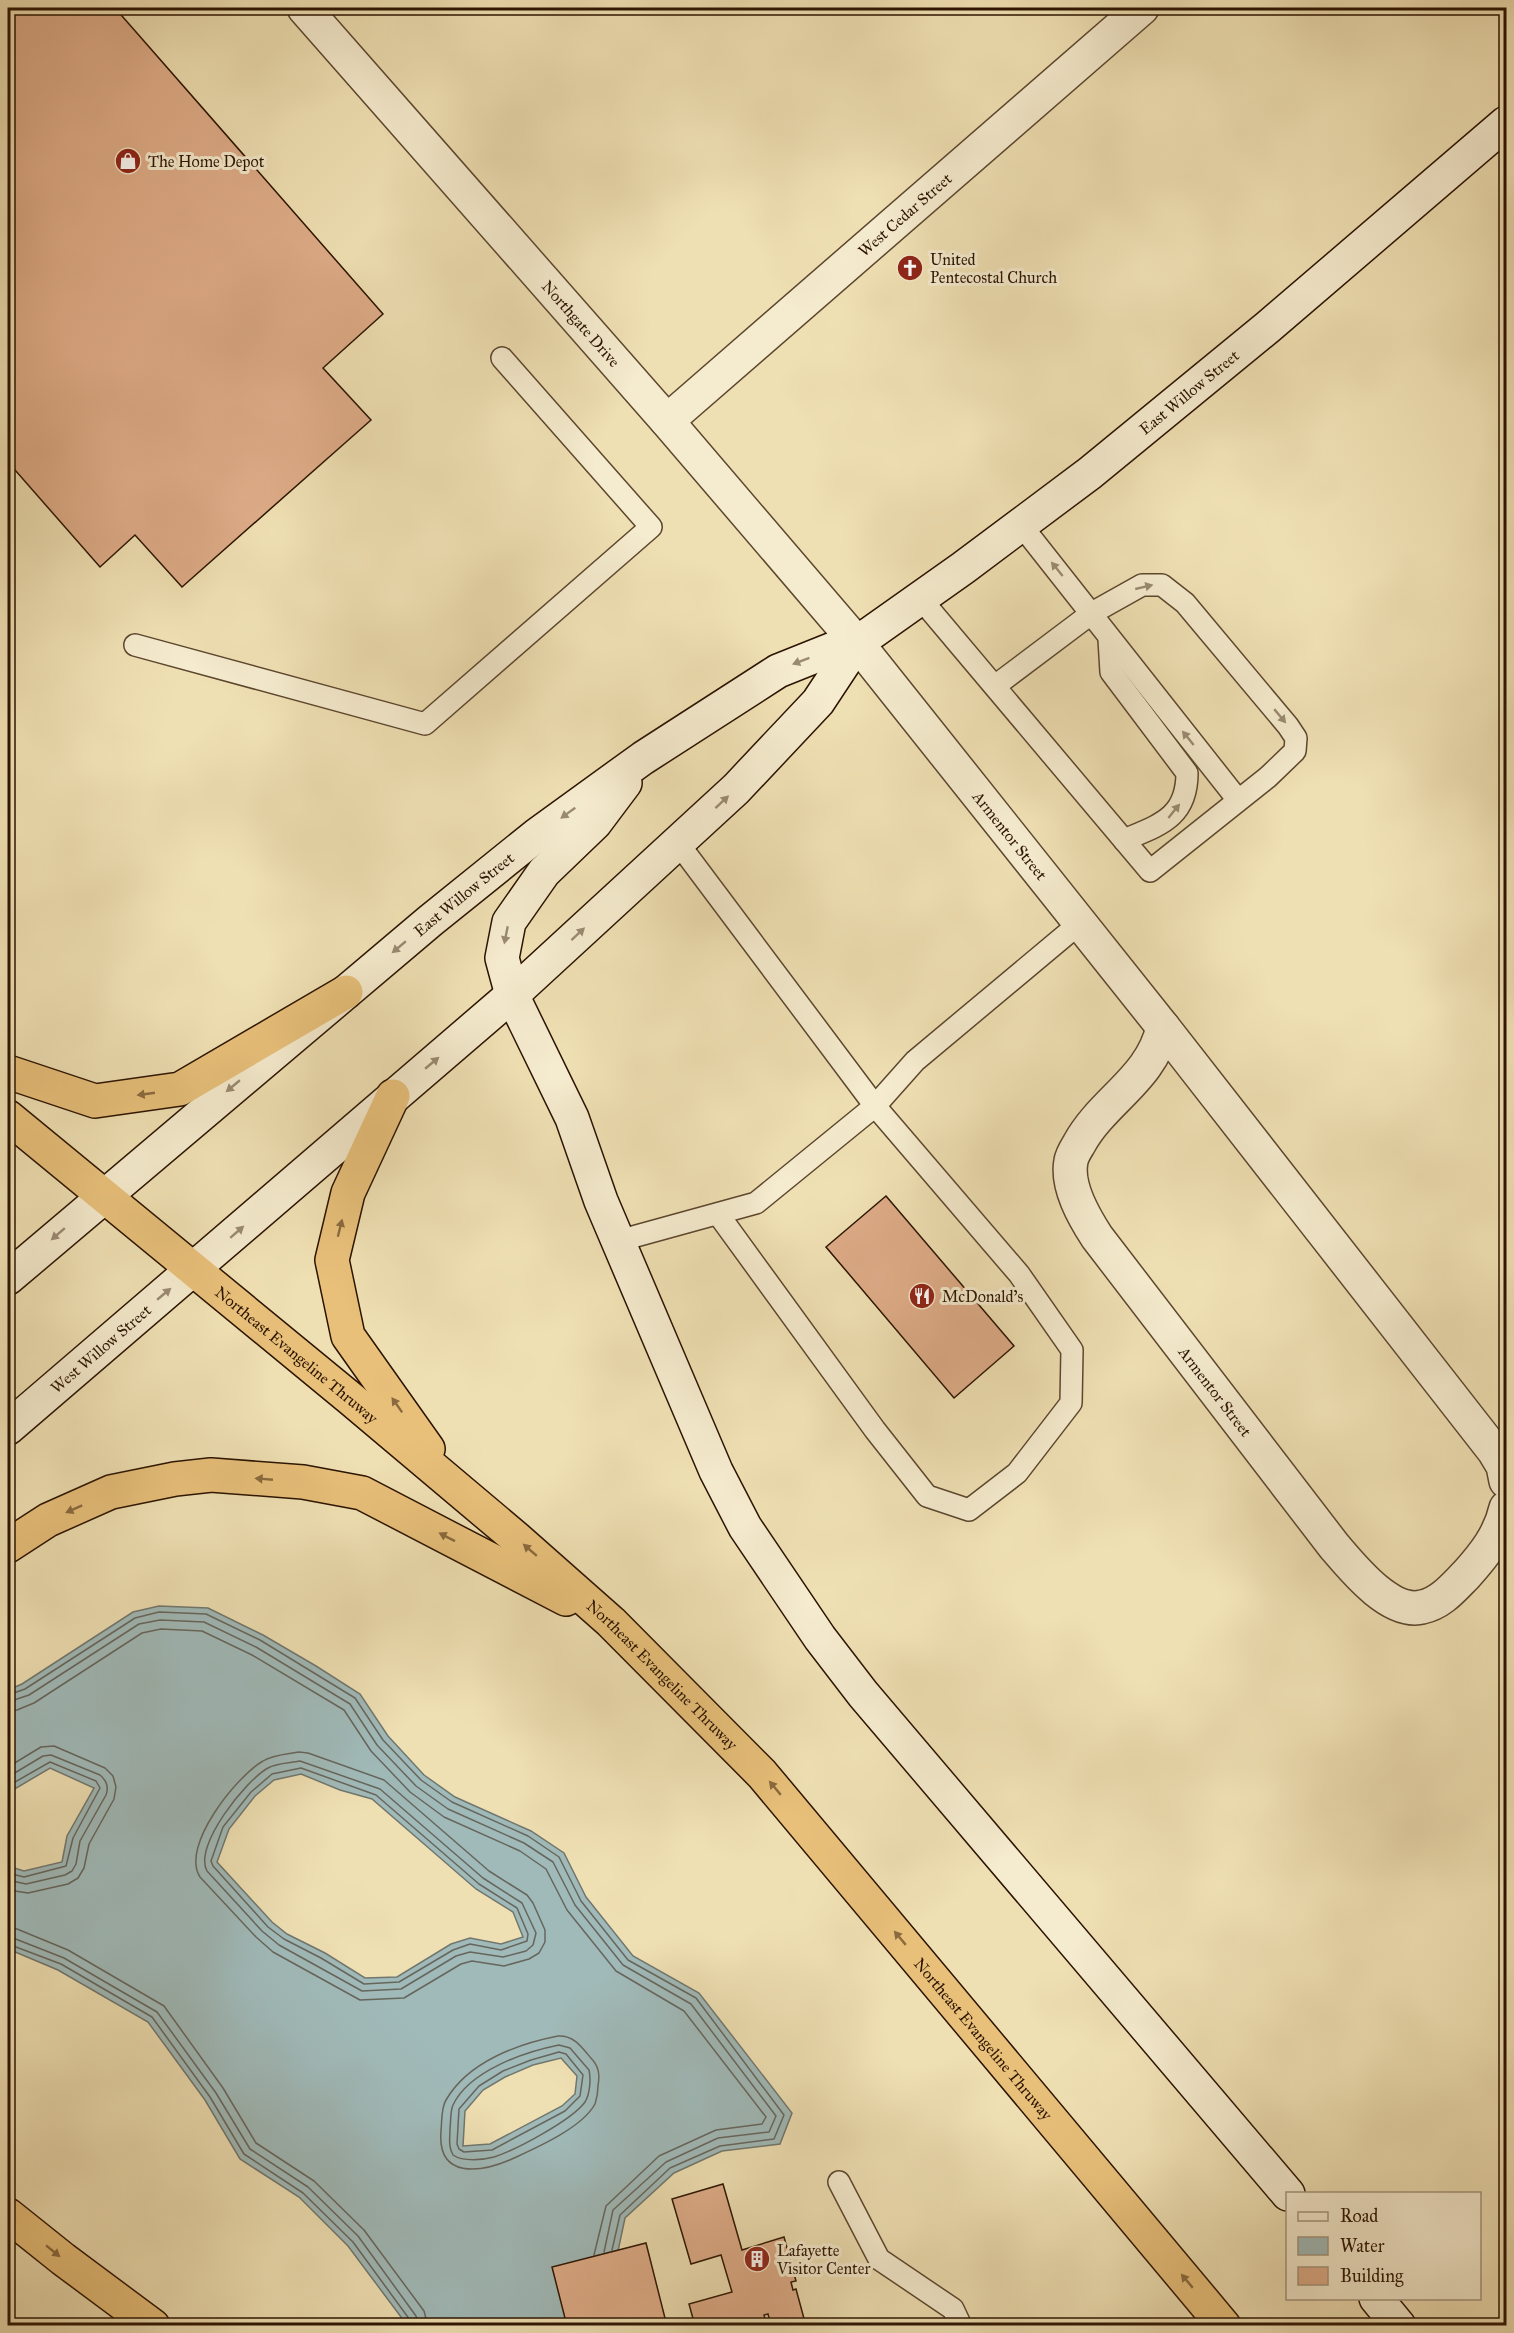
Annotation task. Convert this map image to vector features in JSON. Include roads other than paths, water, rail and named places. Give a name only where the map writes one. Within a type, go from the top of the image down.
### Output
[{"type":"highway","points":[[8,1072],[95,1101],[180,1089],[346,992]]},
{"type":"highway","points":[[393,1096],[348,1193],[332,1260],[348,1336],[456,1487]]},
{"type":"highway","name":"Northeast Evangeline Thruway","points":[[8,1117],[456,1487],[611,1622],[762,1774],[1224,2325]]},
{"type":"highway","points":[[8,1546],[48,1520],[111,1492],[176,1479],[211,1475],[303,1482],[362,1493],[611,1622]]},
{"type":"highway","points":[[8,2215],[63,2259],[153,2325]]},
{"type":"street","name":"Northgate Drive","points":[[304,8],[667,421],[857,643]]},
{"type":"street","name":"West Cedar Street","points":[[667,421],[1142,8]]},
{"type":"street","name":"East Willow Street","points":[[193,1270],[512,995],[736,789],[818,702],[857,643],[1089,473],[1259,334],[1506,123]]},
{"type":"street","name":"East Willow Street","points":[[102,1196],[538,834],[643,758],[778,671],[832,649],[857,643]]},
{"type":"street","name":"Armentor Street","points":[[857,643],[1163,1027],[1494,1451],[1503,1466],[1506,1481]]},
{"type":"street","points":[[643,758],[595,823],[544,872],[508,922],[502,958],[512,995],[572,1118],[602,1202],[716,1471],[745,1527],[820,1638],[871,1703],[1286,2193]]},
{"type":"street","name":"Armentor Street","points":[[1163,1027],[1160,1042],[1147,1066],[1094,1121],[1071,1160],[1074,1188],[1086,1221],[1097,1237],[1334,1546],[1360,1577],[1393,1602],[1408,1608],[1420,1608],[1448,1594],[1486,1553],[1503,1524],[1506,1508]]},
{"type":"street","points":[[8,1278],[102,1196]]},
{"type":"street","name":"West Willow Street","points":[[8,1428],[193,1270]]},
{"type":"street","points":[[1379,2300],[1399,2325]]},
{"type":"lane","points":[[135,645],[425,724],[651,527],[502,358]]},
{"type":"lane","points":[[1021,525],[1238,800]]},
{"type":"lane","points":[[920,598],[1150,871],[1268,777],[1295,751],[1296,738],[1288,726],[1185,603],[1162,585],[1142,585],[1092,613],[995,686]]},
{"type":"lane","points":[[1109,639],[1112,672],[1187,773],[1187,792],[1176,810],[1164,823],[1124,840]]},
{"type":"lane","points":[[678,843],[874,1107],[1019,1274],[1072,1350],[1071,1403],[1017,1473],[969,1510],[927,1496],[868,1420],[718,1214]]},
{"type":"lane","points":[[618,1241],[756,1203],[874,1107],[915,1061],[1080,923]]},
{"type":"lane","points":[[839,2182],[879,2259],[953,2309],[961,2325]]},
{"type":"water","points":[[159,1606],[208,1608],[263,1635],[360,1694],[388,1736],[424,1775],[455,1797],[531,1831],[564,1853],[586,1897],[633,1956],[699,1993],[792,2113],[780,2144],[722,2151],[674,2173],[625,2218],[611,2284],[617,2325],[407,2325],[348,2246],[299,2197],[240,2159],[205,2100],[148,2022],[58,1970],[8,1949],[8,1866],[24,1871],[62,1862],[67,1836],[94,1788],[50,1768],[8,1793],[8,1690],[22,1684],[133,1612]],"holes":[[[301,1774],[340,1790],[372,1799],[476,1889],[513,1912],[523,1937],[501,1944],[470,1938],[451,1944],[397,1977],[365,1978],[325,1953],[287,1934],[272,1922],[217,1862],[229,1829],[255,1796],[274,1780]],[[561,2058],[577,2076],[575,2094],[562,2106],[490,2144],[463,2146],[465,2111],[483,2090],[533,2065]]]},
{"type":"place","name":"The Home Depot","points":[[128,161]]},
{"type":"place","name":"United Pentecostal Church","points":[[910,268]]},
{"type":"place","name":"McDonald's","points":[[922,1296]]},
{"type":"place","name":"Lafayette Visitor Center","points":[[757,2259]]}]
